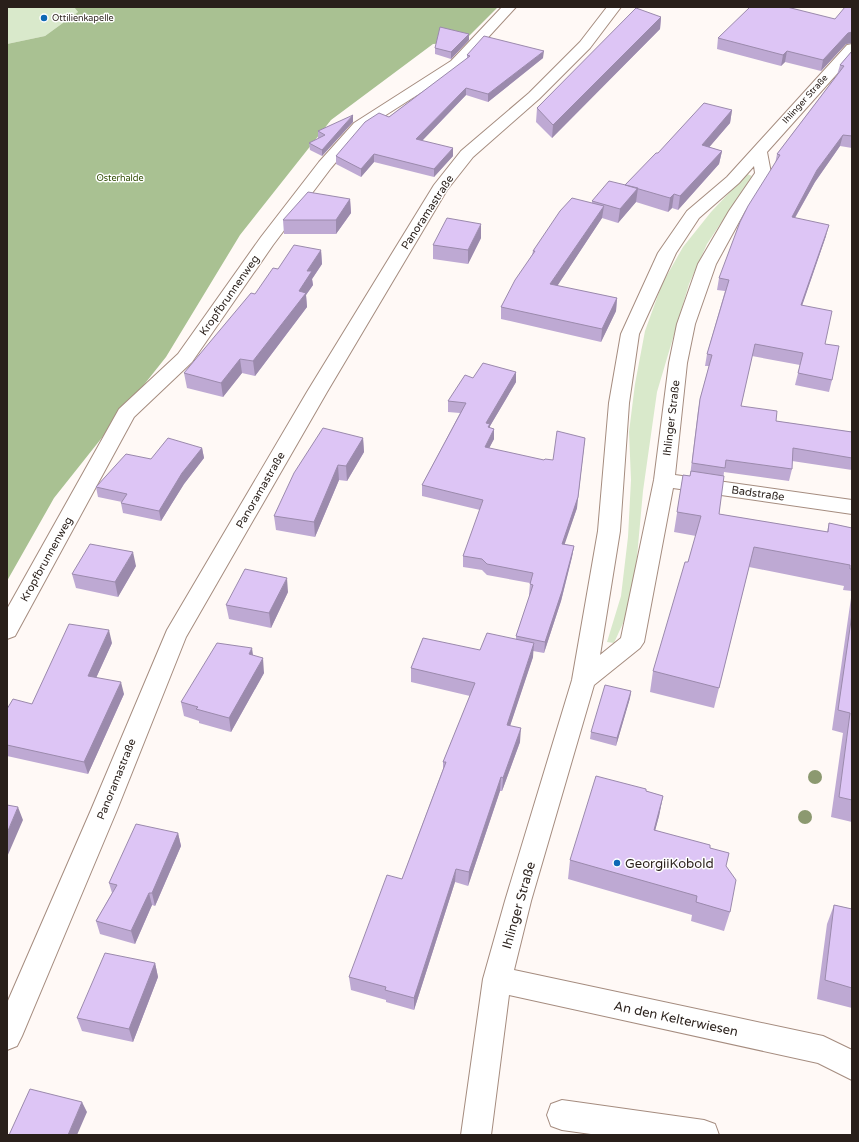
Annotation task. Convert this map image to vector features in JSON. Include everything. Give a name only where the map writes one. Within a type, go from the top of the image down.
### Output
[{"type":"street","name":"Kropfbrunnenweg","points":[[7,630],[126,413],[186,358],[267,241],[324,165],[359,126],[456,64],[508,7]]},
{"type":"street","name":"Panoramastraße","points":[[7,1036],[104,810],[175,636],[318,392],[440,188],[467,154],[534,96],[585,45],[614,7]]},
{"type":"street","name":"Ihlinger Straße","points":[[476,1135],[497,979],[518,901],[584,680],[609,531],[619,403],[630,334],[667,253],[693,215],[733,180],[852,48]]},
{"type":"street","name":"Ihlinger Straße","points":[[584,680],[632,642],[664,480],[678,363],[686,324],[707,264],[737,211],[763,173],[759,151]]},
{"type":"street","name":"Badstraße","points":[[664,480],[852,507]]},
{"type":"street","name":"An den Kelterwiesen","points":[[497,979],[823,1050],[852,1066]]},
{"type":"street","points":[[562,1115],[704,1135]]},
{"type":"green space","points":[[7,7],[74,7],[78,12],[45,36],[7,44]]},
{"type":"green space","name":"Osterhalde","points":[[74,7],[498,7],[463,42],[433,44],[331,120],[240,235],[166,357],[54,498],[7,581],[7,44],[45,36],[78,12]]},
{"type":"green space","points":[[747,174],[752,176],[707,244],[689,284],[657,392],[643,491],[633,601],[614,643],[607,642],[621,596],[628,537],[631,480],[629,432],[635,384],[645,331],[662,284],[683,247],[711,212]]},
{"type":"building","points":[[750,7],[787,7],[835,19],[845,7],[852,7],[852,32],[848,33],[823,60],[787,51],[783,55],[718,38]]},
{"type":"building","points":[[636,8],[661,17],[553,125],[537,108]]},
{"type":"building","points":[[440,27],[469,34],[451,52],[435,48]]},
{"type":"building","points":[[484,36],[544,51],[488,94],[466,88],[416,139],[453,148],[434,169],[374,154],[361,169],[336,156],[365,122],[379,113],[389,117],[470,56],[467,55]]},
{"type":"building","points":[[852,51],[852,136],[843,135],[817,170],[792,217],[829,225],[801,305],[832,311],[825,344],[839,346],[832,380],[798,373],[803,353],[755,344],[741,406],[777,411],[776,421],[852,432],[852,458],[793,448],[792,469],[726,460],[725,468],[692,463],[700,399],[712,355],[707,354],[729,280],[719,278],[740,222],[748,206],[780,155],[777,154],[844,66],[840,65]]},
{"type":"building","points":[[704,103],[732,110],[702,145],[722,151],[680,196],[674,194],[670,198],[625,185],[656,153],[658,153]]},
{"type":"building","points":[[353,115],[322,150],[309,143],[325,135],[318,131]]},
{"type":"building","points":[[609,181],[638,188],[620,209],[592,201]]},
{"type":"building","points":[[308,192],[350,199],[336,220],[283,220]]},
{"type":"building","points":[[572,198],[604,206],[550,284],[617,298],[602,329],[501,307],[515,280],[535,251],[533,251],[560,211]]},
{"type":"building","points":[[447,218],[481,224],[468,250],[433,245]]},
{"type":"building","points":[[294,245],[321,250],[307,271],[312,271],[299,291],[306,293],[253,361],[240,359],[221,383],[184,373],[251,293],[255,294],[273,268],[278,269]]},
{"type":"building","points":[[483,363],[516,372],[486,423],[490,424],[488,427],[494,429],[485,447],[544,460],[553,460],[557,431],[585,438],[578,497],[562,544],[574,546],[562,591],[545,642],[516,636],[533,585],[530,584],[533,573],[487,564],[482,559],[463,556],[483,500],[422,485],[466,403],[448,401],[465,375],[473,378]]},
{"type":"building","points":[[323,428],[363,438],[346,466],[338,465],[314,522],[274,516],[294,473]]},
{"type":"building","points":[[168,438],[202,448],[182,473],[159,511],[121,503],[127,494],[96,487],[126,454],[151,459]]},
{"type":"building","points":[[691,471],[724,476],[719,514],[828,532],[829,523],[852,528],[852,569],[850,569],[850,565],[754,547],[719,688],[653,671],[685,562],[688,562],[701,516],[677,512],[683,475],[690,476]]},
{"type":"building","points":[[90,544],[133,552],[115,582],[72,574]]},
{"type":"building","points":[[245,569],[287,578],[269,613],[226,605]]},
{"type":"building","points":[[852,614],[852,800],[839,797],[850,713],[838,710]]},
{"type":"building","points":[[69,624],[109,630],[88,676],[121,682],[84,762],[7,745],[7,709],[13,699],[32,704]]},
{"type":"building","points":[[487,633],[534,643],[507,725],[521,728],[503,778],[501,777],[469,872],[456,869],[414,998],[385,990],[386,987],[349,977],[387,875],[402,879],[446,762],[443,762],[475,683],[411,668],[423,638],[480,650]]},
{"type":"building","points":[[217,643],[252,648],[249,654],[263,658],[229,718],[196,709],[198,707],[181,702]]},
{"type":"building","points":[[605,685],[631,691],[617,738],[591,732]]},
{"type":"building","name":"GeorgiiKobold","points":[[596,776],[646,789],[646,791],[663,796],[654,830],[710,845],[710,848],[729,853],[726,866],[736,880],[730,912],[696,902],[697,896],[570,860]]},
{"type":"building","points":[[7,805],[18,807],[7,833]]},
{"type":"building","points":[[136,824],[178,833],[152,893],[149,893],[131,931],[96,921],[117,885],[109,883]]},
{"type":"building","points":[[834,905],[852,909],[852,988],[825,980]]},
{"type":"building","points":[[105,953],[155,963],[129,1029],[77,1018]]},
{"type":"building","points":[[30,1089],[82,1102],[68,1135],[9,1135]]},
{"type":"place","name":"Ottilienkapelle","points":[[44,18]]},
{"type":"place","name":"GeorgiiKobold","points":[[617,863]]}]
